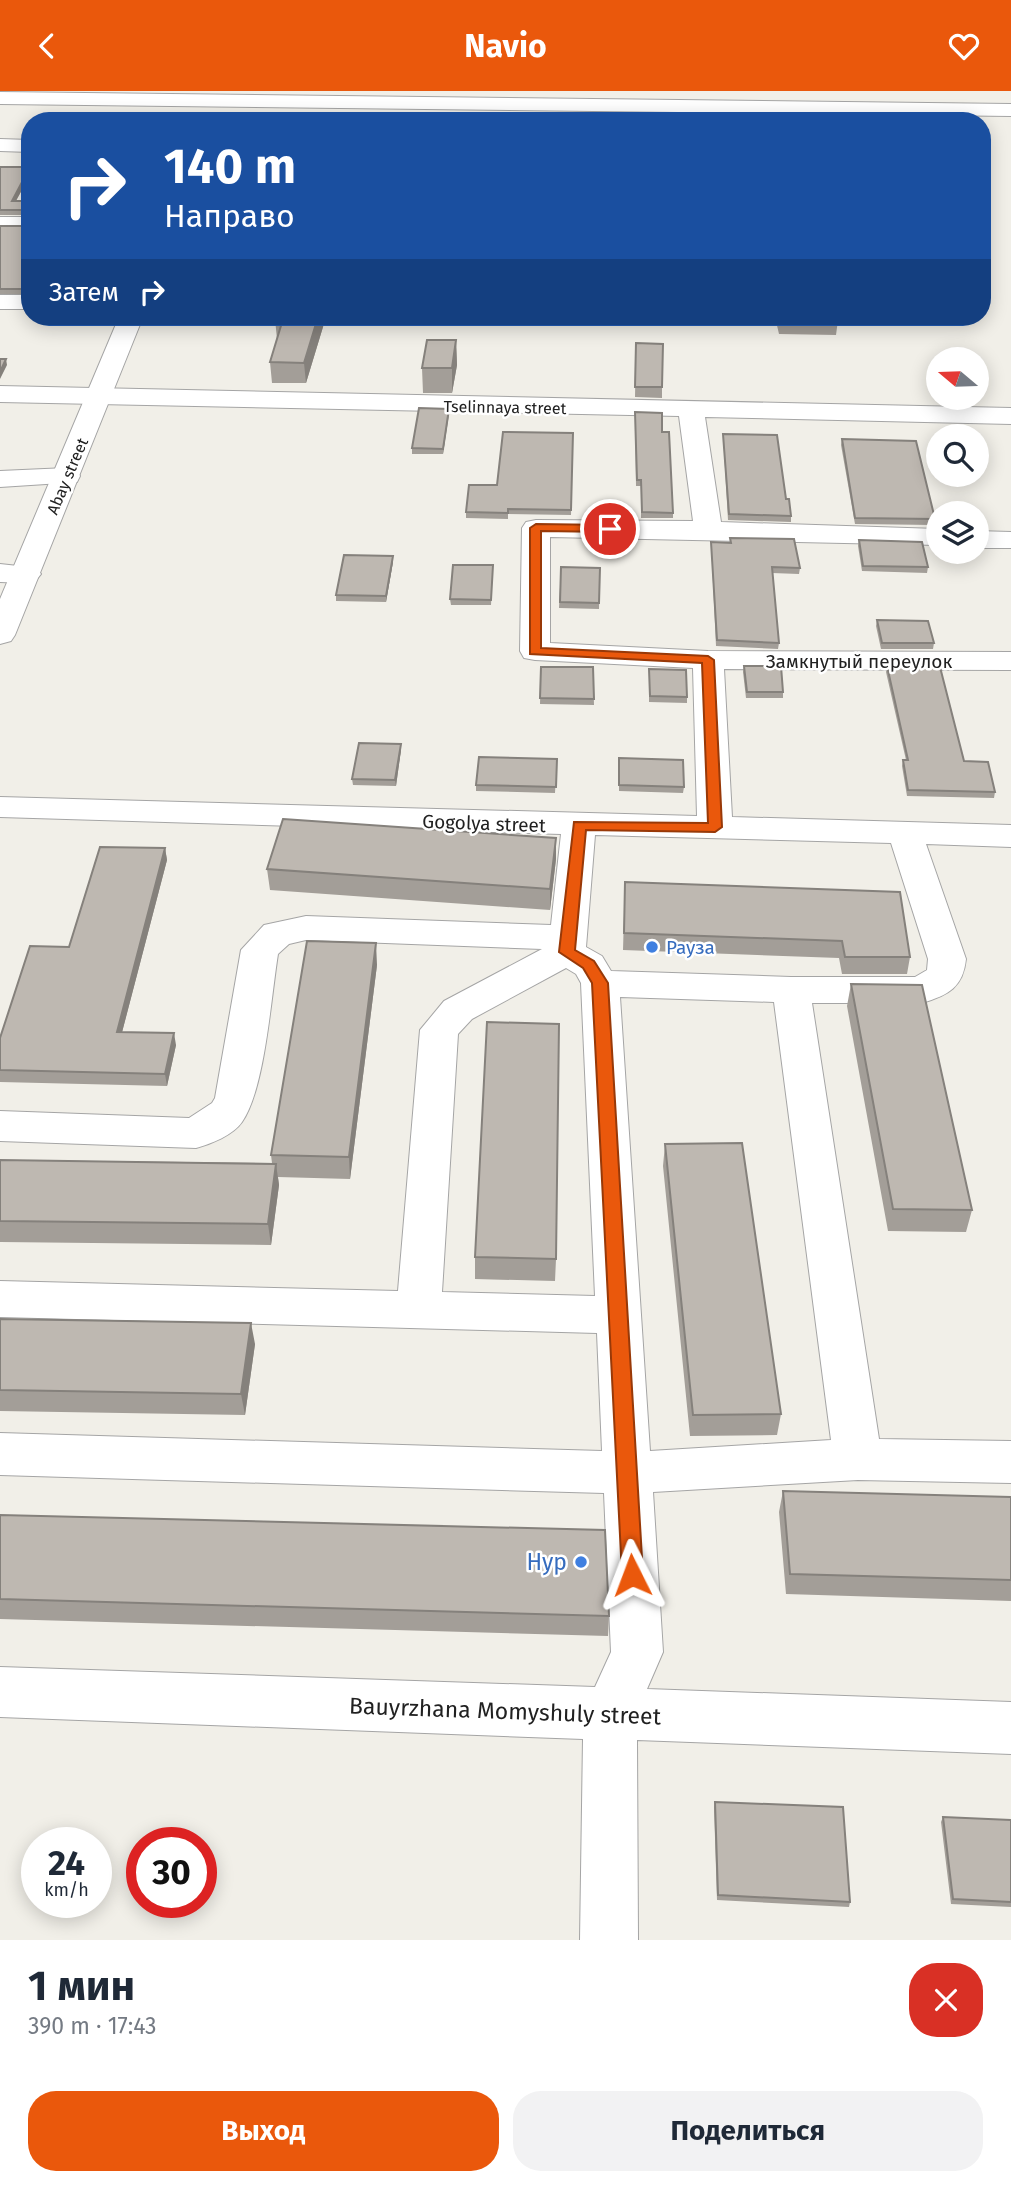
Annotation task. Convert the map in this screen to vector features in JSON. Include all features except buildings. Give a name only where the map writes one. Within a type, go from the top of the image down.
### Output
[{"type":"street","points":[[0,98],[175,96],[228,102],[1011,110]]},
{"type":"street","points":[[223,112],[228,102]]},
{"type":"street","points":[[0,145],[21,145]]},
{"type":"street","points":[[0,223],[21,223]]},
{"type":"street","points":[[0,302],[21,302]]},
{"type":"street","name":"Abay street","points":[[0,635],[13,573],[67,476],[127,326]]},
{"type":"street","name":"Tselinnaya street","points":[[0,394],[1011,416]]},
{"type":"street","points":[[691,411],[708,530]]},
{"type":"street","points":[[0,479],[67,476]]},
{"type":"street","name":"Замкнутый переулок","points":[[926,537],[536,528],[535,652],[708,660],[1011,661]]},
{"type":"street","points":[[989,539],[1011,540]]},
{"type":"street","points":[[708,660],[715,827]]},
{"type":"street","name":"Gogolya street","points":[[0,807],[1011,836]]},
{"type":"street","points":[[567,945],[579,825]]},
{"type":"street","points":[[600,983],[791,990],[922,990],[945,976],[947,959],[905,833]]},
{"type":"street","points":[[0,1126],[196,1133],[226,1114],[235,1098],[260,950],[277,935],[306,927],[567,945],[589,965],[600,983],[637,1652],[610,1716],[609,1940]]},
{"type":"street","points":[[419,1310],[439,1030],[458,1010],[567,945]]},
{"type":"street","points":[[791,990],[858,1459]]},
{"type":"street","points":[[0,1299],[617,1315]]},
{"type":"street","points":[[0,1454],[626,1473],[858,1459],[1011,1462]]},
{"type":"street","name":"Bauyrzhana Momyshuly street","points":[[0,1692],[610,1716],[1011,1728]]},
{"type":"place","name":"Рауза","points":[[652,947]]},
{"type":"place","name":"Нур","points":[[581,1562]]},
{"type":"route","points":[[610,529],[536,528],[535,652],[708,660],[715,827],[579,825],[567,952],[589,965],[600,983],[632,1575]]}]
